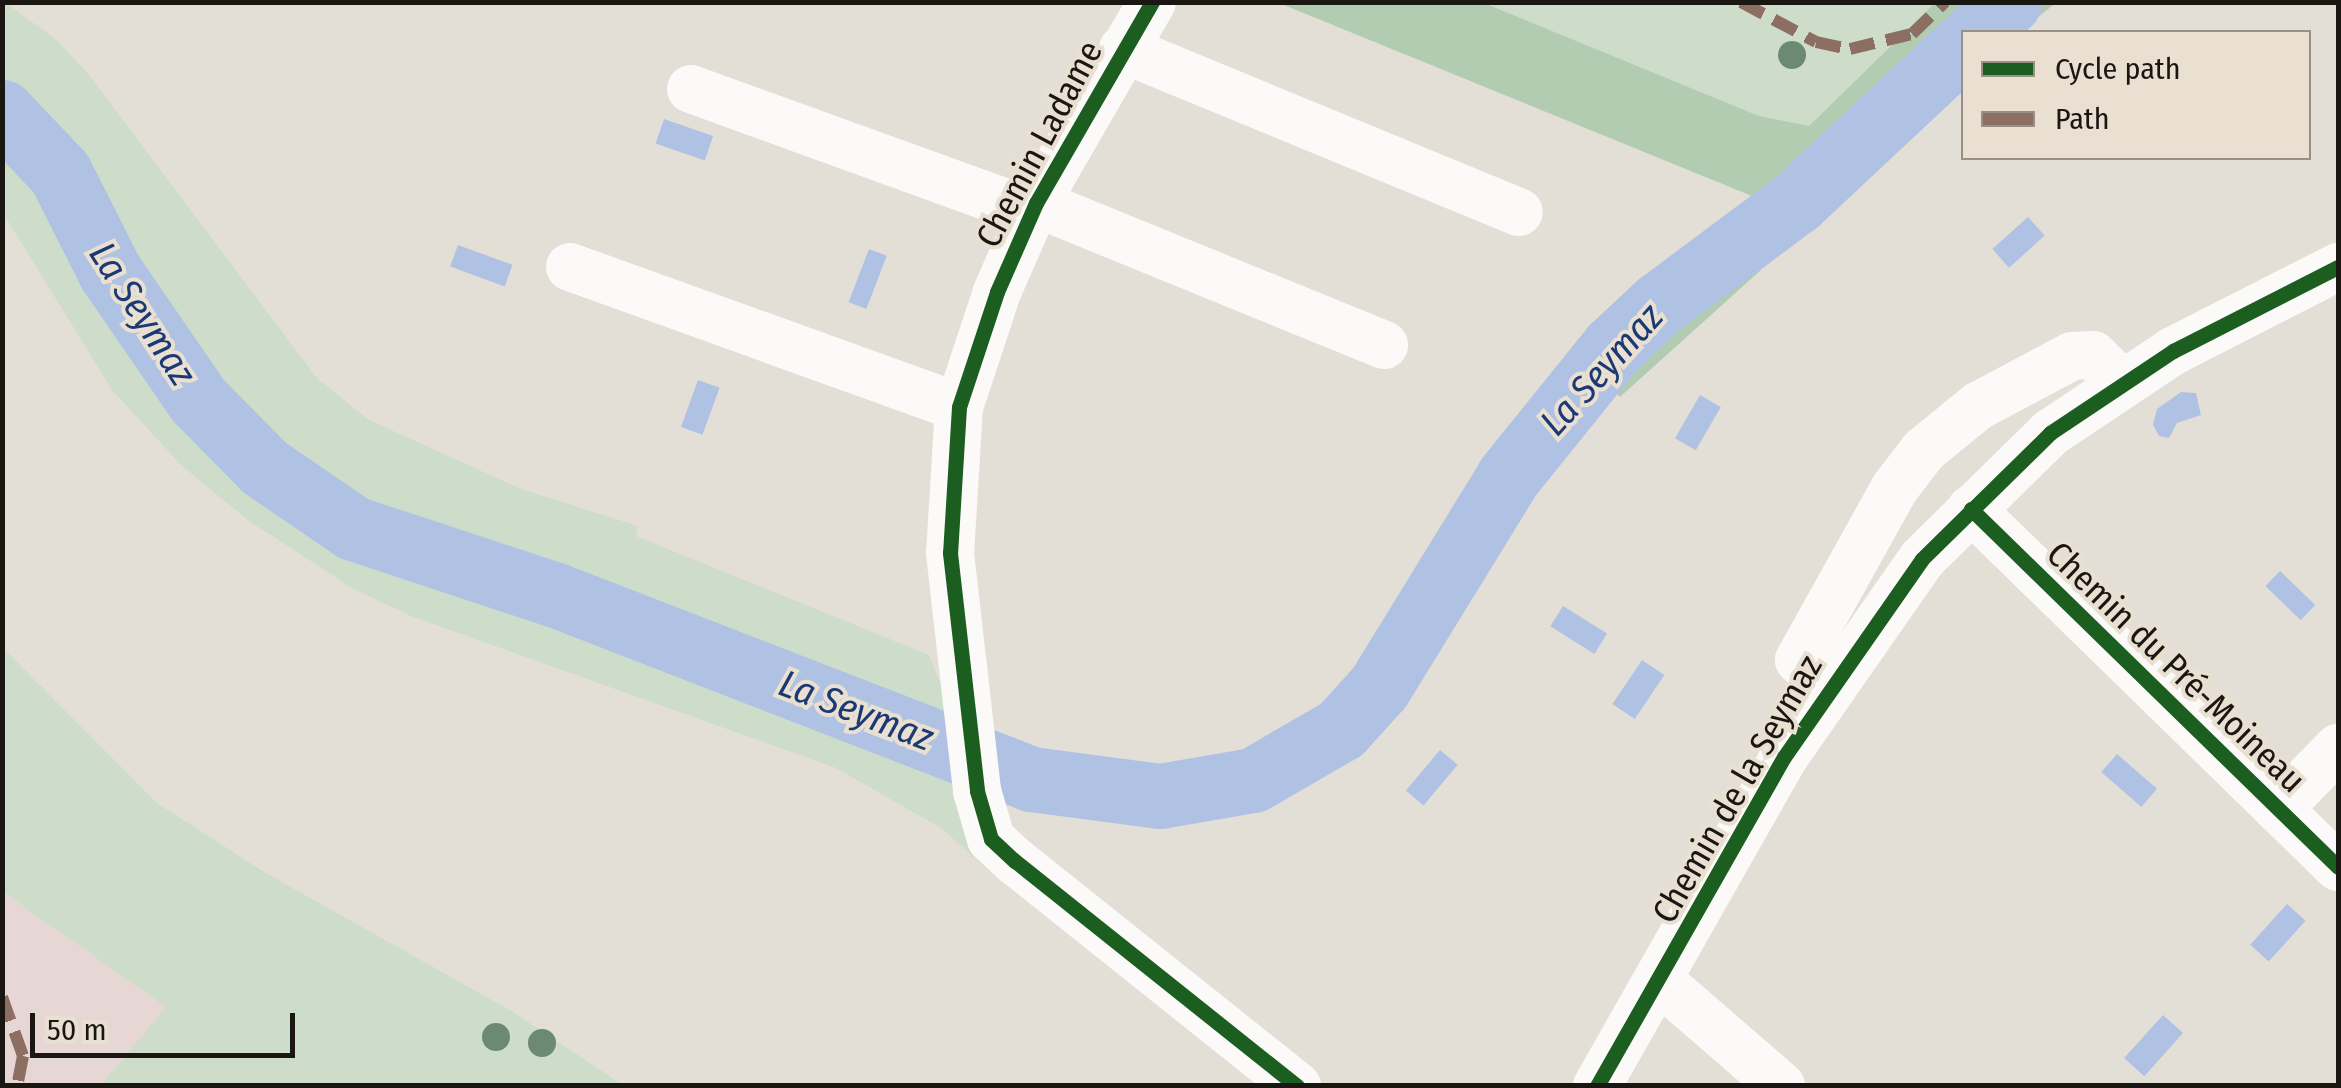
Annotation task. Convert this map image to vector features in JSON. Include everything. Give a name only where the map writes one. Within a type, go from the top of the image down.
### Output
[{"type":"street","name":"Chemin Ladame","points":[[1152,2],[1034,208],[959,407],[949,514],[970,732],[982,820],[1003,850],[1297,1086]]},
{"type":"street","points":[[1123,48],[1519,212]]},
{"type":"street","points":[[691,89],[1034,208],[1384,345]]},
{"type":"street","points":[[570,267],[959,407]]},
{"type":"street","name":"Chemin de la Seymaz","points":[[1597,1086],[1828,686],[1882,608],[1971,509],[2050,433],[2122,383],[2222,322],[2338,267]]},
{"type":"street","points":[[1828,686],[1798,660],[1894,489],[1924,450],[1978,406],[2072,356],[2093,355],[2122,383]]},
{"type":"street","name":"Chemin du Pré-Moineau","points":[[1971,509],[2338,867]]},
{"type":"street","points":[[2278,809],[2338,748]]},
{"type":"street","points":[[1660,982],[1780,1086]]},
{"type":"shaded area","points":[[2,892],[167,1007],[101,1085],[3,1085]]},
{"type":"green space","points":[[4,2],[53,37],[87,72],[317,378],[369,420],[521,489],[638,526],[636,536],[929,655],[955,720],[968,820],[995,876],[941,828],[836,768],[411,616],[354,589],[249,521],[182,466],[112,390],[3,213]]},
{"type":"green space","points":[[1279,3],[1484,3],[1759,116],[1809,126],[1935,3],[2056,3],[2022,30],[1961,30],[1961,79],[1806,204],[1753,260],[1761,270],[1620,397],[1590,369],[1505,476],[1403,636],[1391,630],[1560,375],[1647,279],[1752,196]]},
{"type":"green space","points":[[1484,3],[1935,3],[1809,126],[1759,116]]},
{"type":"green space","points":[[2,647],[157,803],[264,872],[513,1012],[623,1085],[101,1085],[166,1007],[3,892]]},
{"type":"water","points":[[664,119],[713,136],[705,161],[656,144]]},
{"type":"water","points":[[2028,217],[2045,236],[2009,268],[1992,249]]},
{"type":"water","points":[[458,245],[513,265],[505,286],[450,267]]},
{"type":"water","points":[[869,249],[887,256],[866,309],[849,302]]},
{"type":"water","points":[[698,380],[720,388],[703,435],[681,427]]},
{"type":"water","points":[[2181,392],[2196,393],[2201,415],[2177,423],[2169,438],[2159,436],[2153,425],[2157,409]]},
{"type":"water","points":[[1700,395],[1721,407],[1696,450],[1675,438]]},
{"type":"water","points":[[2280,571],[2315,605],[2301,620],[2265,586]]},
{"type":"water","points":[[1563,606],[1607,634],[1594,654],[1550,626]]},
{"type":"water","points":[[1642,660],[1664,675],[1635,719],[1612,704]]},
{"type":"water","points":[[1440,750],[1458,765],[1424,805],[1406,791]]},
{"type":"water","points":[[2117,754],[2157,789],[2141,807],[2101,772]]},
{"type":"water","points":[[2287,904],[2306,921],[2269,962],[2250,945]]},
{"type":"water","points":[[2163,1015],[2183,1033],[2144,1076],[2124,1058]]},
{"type":"waterway","name":"La Seymaz","points":[[1979,30],[2009,2]]},
{"type":"waterway","name":"La Seymaz","points":[[2,112],[60,173],[110,272],[198,400],[264,467],[353,528],[556,595],[1031,779],[1160,796],[1253,780],[1341,729],[1379,687],[1508,477],[1613,347],[1659,304],[1796,202],[1961,48]]},
{"type":"marked path","points":[[1741,2],[1816,42],[1850,49],[1912,34],[1945,2]]},
{"type":"marked path","points":[[2,997],[23,1056],[17,1086]]},
{"type":"cycle path","points":[[1152,2],[1036,203],[997,292],[959,407],[950,553],[977,791],[991,839],[1297,1086]]},
{"type":"cycle path","points":[[1597,1086],[1784,757],[1922,559],[2050,433],[2173,351],[2338,267]]},
{"type":"cycle path","points":[[1971,509],[2338,867]]}]
